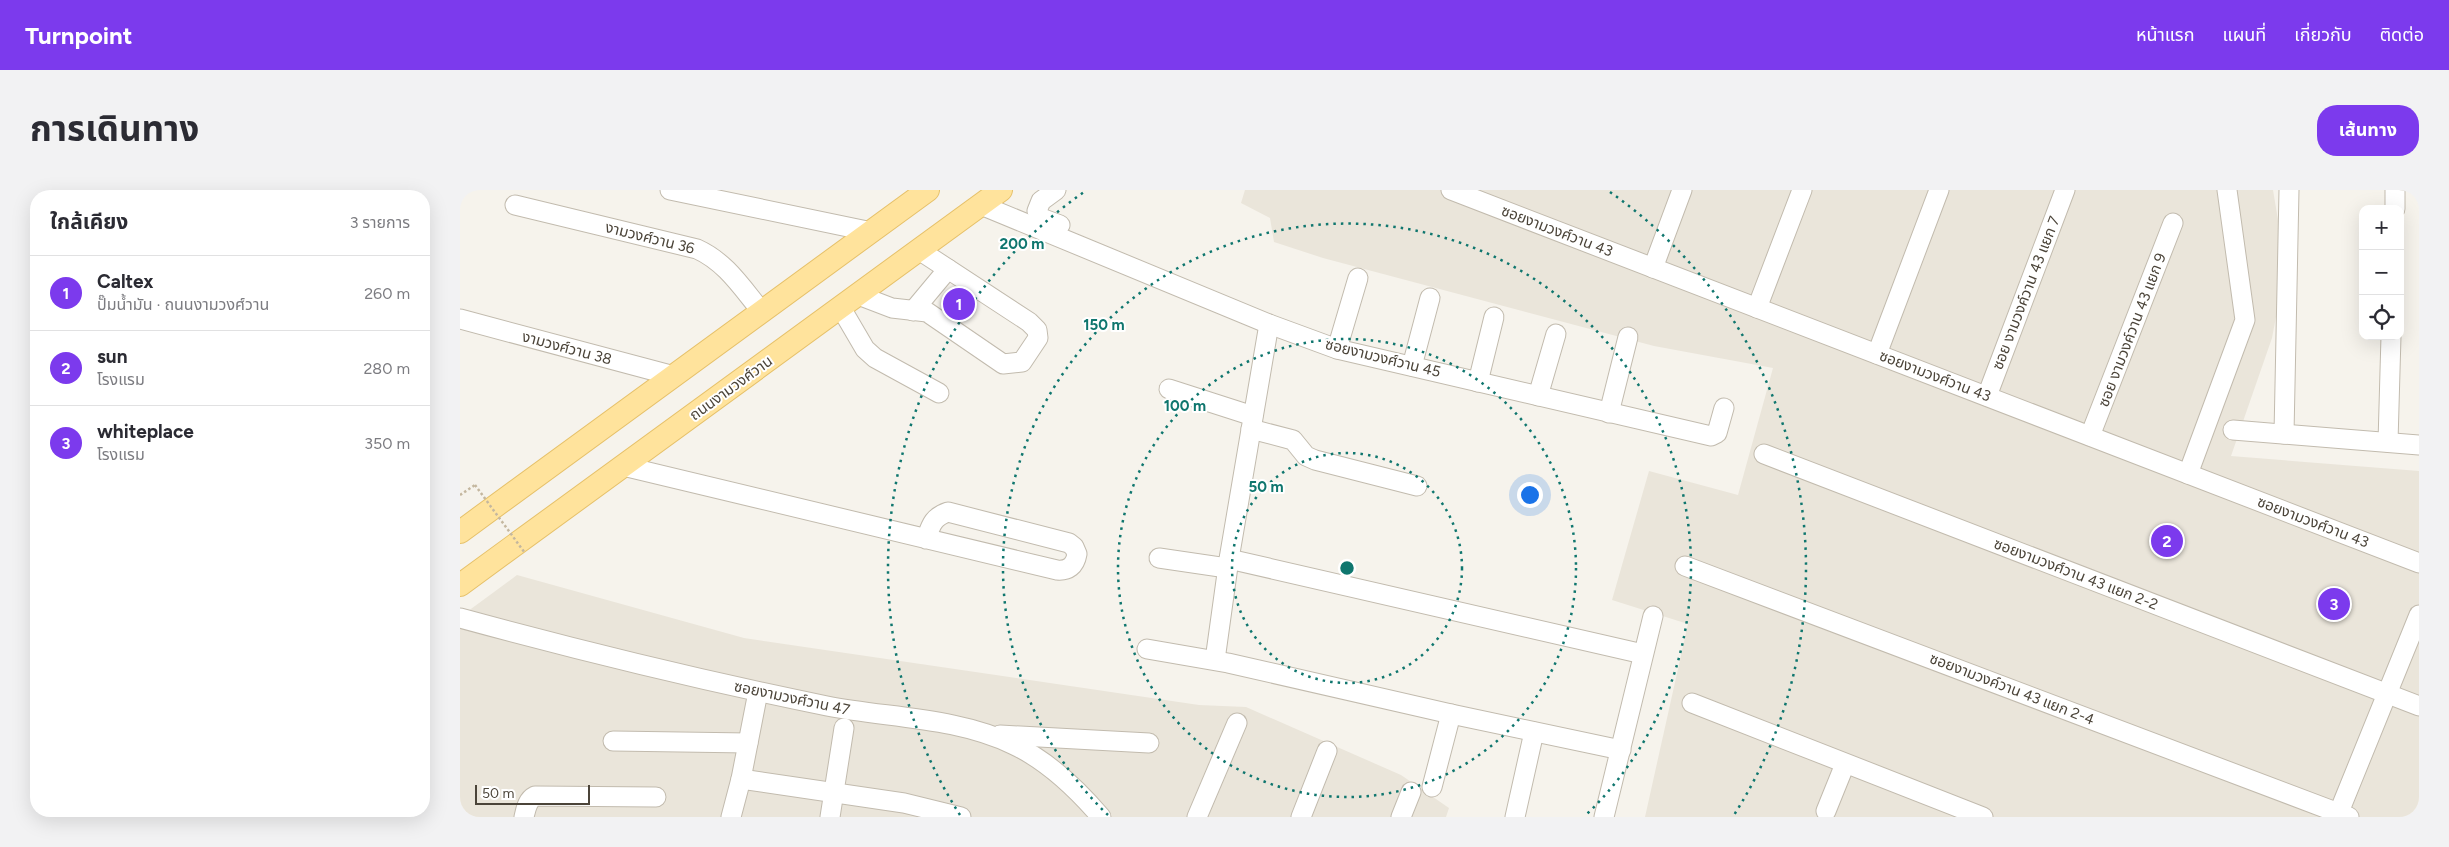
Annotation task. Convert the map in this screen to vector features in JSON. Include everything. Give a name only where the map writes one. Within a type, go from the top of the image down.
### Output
[{"type":"main road","points":[[460,532],[928,190]]},
{"type":"main road","name":"ถนนงามวงศ์วาน","points":[[460,585],[1001,190]]},
{"type":"street","points":[[670,190],[872,232]]},
{"type":"street","points":[[1056,190],[1041,201],[1037,211],[1041,218],[1158,265]]},
{"type":"street","name":"ซอยงามวงศ์วาน 43","points":[[1451,190],[2419,562]]},
{"type":"street","points":[[1653,268],[1682,190]]},
{"type":"street","points":[[1757,308],[1802,190]]},
{"type":"street","points":[[1877,354],[1938,190]]},
{"type":"street","name":"ซอย งามวงค์วาน 43 แยก 7","points":[[1987,396],[2065,190]]},
{"type":"street","points":[[2188,474],[2245,320],[2227,190]]},
{"type":"street","points":[[2284,434],[2290,190]]},
{"type":"street","points":[[2394,205],[2395,190]]},
{"type":"street","name":"งามวงศ์วาน 36","points":[[515,205],[697,249],[711,255],[723,264],[762,312]]},
{"type":"street","name":"ซอยงามวงศ์วาน 45","points":[[981,205],[1269,324],[1337,349],[1711,436],[1716,433],[1724,408]]},
{"type":"street","name":"ซอย งามวงค์วาน 43 แยก 9","points":[[2090,436],[2173,223]]},
{"type":"street","points":[[919,250],[1029,322],[1037,330],[1038,338],[1022,362],[1003,364],[927,312],[849,301],[865,349],[874,358],[939,393]]},
{"type":"street","points":[[913,311],[948,270]]},
{"type":"street","points":[[1337,349],[1358,278]]},
{"type":"street","points":[[1412,366],[1430,298]]},
{"type":"street","points":[[1478,382],[1494,317]]},
{"type":"street","name":"งามวงศ์วาน 38","points":[[460,319],[674,376]]},
{"type":"street","points":[[1215,660],[1228,564],[1269,324]]},
{"type":"street","points":[[1538,396],[1556,334]]},
{"type":"street","points":[[1609,412],[1628,337]]},
{"type":"street","points":[[2388,442],[2391,340]]},
{"type":"street","points":[[1169,389],[1293,440],[1306,456],[1315,460],[1418,486]]},
{"type":"street","points":[[2233,430],[2419,445]]},
{"type":"street","name":"ซอยงามวงศ์วาน 43 แยก 2-2","points":[[1764,454],[2419,706]]},
{"type":"street","points":[[623,466],[926,539],[1057,570],[1065,571],[1071,566],[1077,554],[1074,547],[1069,543],[948,512],[937,516],[926,539]]},
{"type":"street","points":[[1159,558],[1228,564],[1643,654]]},
{"type":"street","name":"ซอยงามวงค์วาน 43 แยก 2-4","points":[[1685,566],[2341,816]]},
{"type":"street","points":[[2341,816],[2419,615]]},
{"type":"street","points":[[1604,817],[1653,616]]},
{"type":"street","name":"ซอยงามวงศ์วาน 47","points":[[460,618],[538,639],[758,692],[847,710],[960,727],[986,734],[1014,745],[1044,762],[1100,817]]},
{"type":"street","points":[[1147,649],[1215,660],[1451,714],[1621,750]]},
{"type":"street","points":[[731,817],[741,779],[758,692]]},
{"type":"street","points":[[1692,702],[1983,817]]},
{"type":"street","points":[[1432,787],[1451,714]]},
{"type":"street","points":[[1197,817],[1237,723]]},
{"type":"street","points":[[830,817],[844,728]]},
{"type":"street","points":[[1515,817],[1534,732]]},
{"type":"street","points":[[986,734],[1149,743]]},
{"type":"street","points":[[613,741],[748,743]]},
{"type":"street","points":[[1301,817],[1327,751]]},
{"type":"street","points":[[1826,811],[1845,764]]},
{"type":"street","points":[[741,779],[904,803],[961,817]]},
{"type":"street","points":[[1401,817],[1410,792]]},
{"type":"street","points":[[524,817],[527,805],[531,798],[535,796],[656,797]]},
{"type":"path","points":[[460,495],[475,485],[525,554]]},
{"type":"shaded area","points":[[1245,190],[2273,190],[2284,256],[2283,280],[2272,338],[2231,456],[2419,471],[2419,817],[1645,817],[1688,624],[1612,600],[1649,471],[1738,495],[1773,368],[1654,346],[1323,258],[1274,242],[1270,218],[1241,203]]},
{"type":"shaded area","points":[[517,575],[744,638],[1199,705],[1246,707],[1401,775],[1449,808],[1446,817],[460,817],[460,617]]},
{"type":"place","name":"Caltex","points":[[959,304]]},
{"type":"place","name":"sun","points":[[2167,541]]},
{"type":"place","name":"whiteplace","points":[[2334,604]]}]
